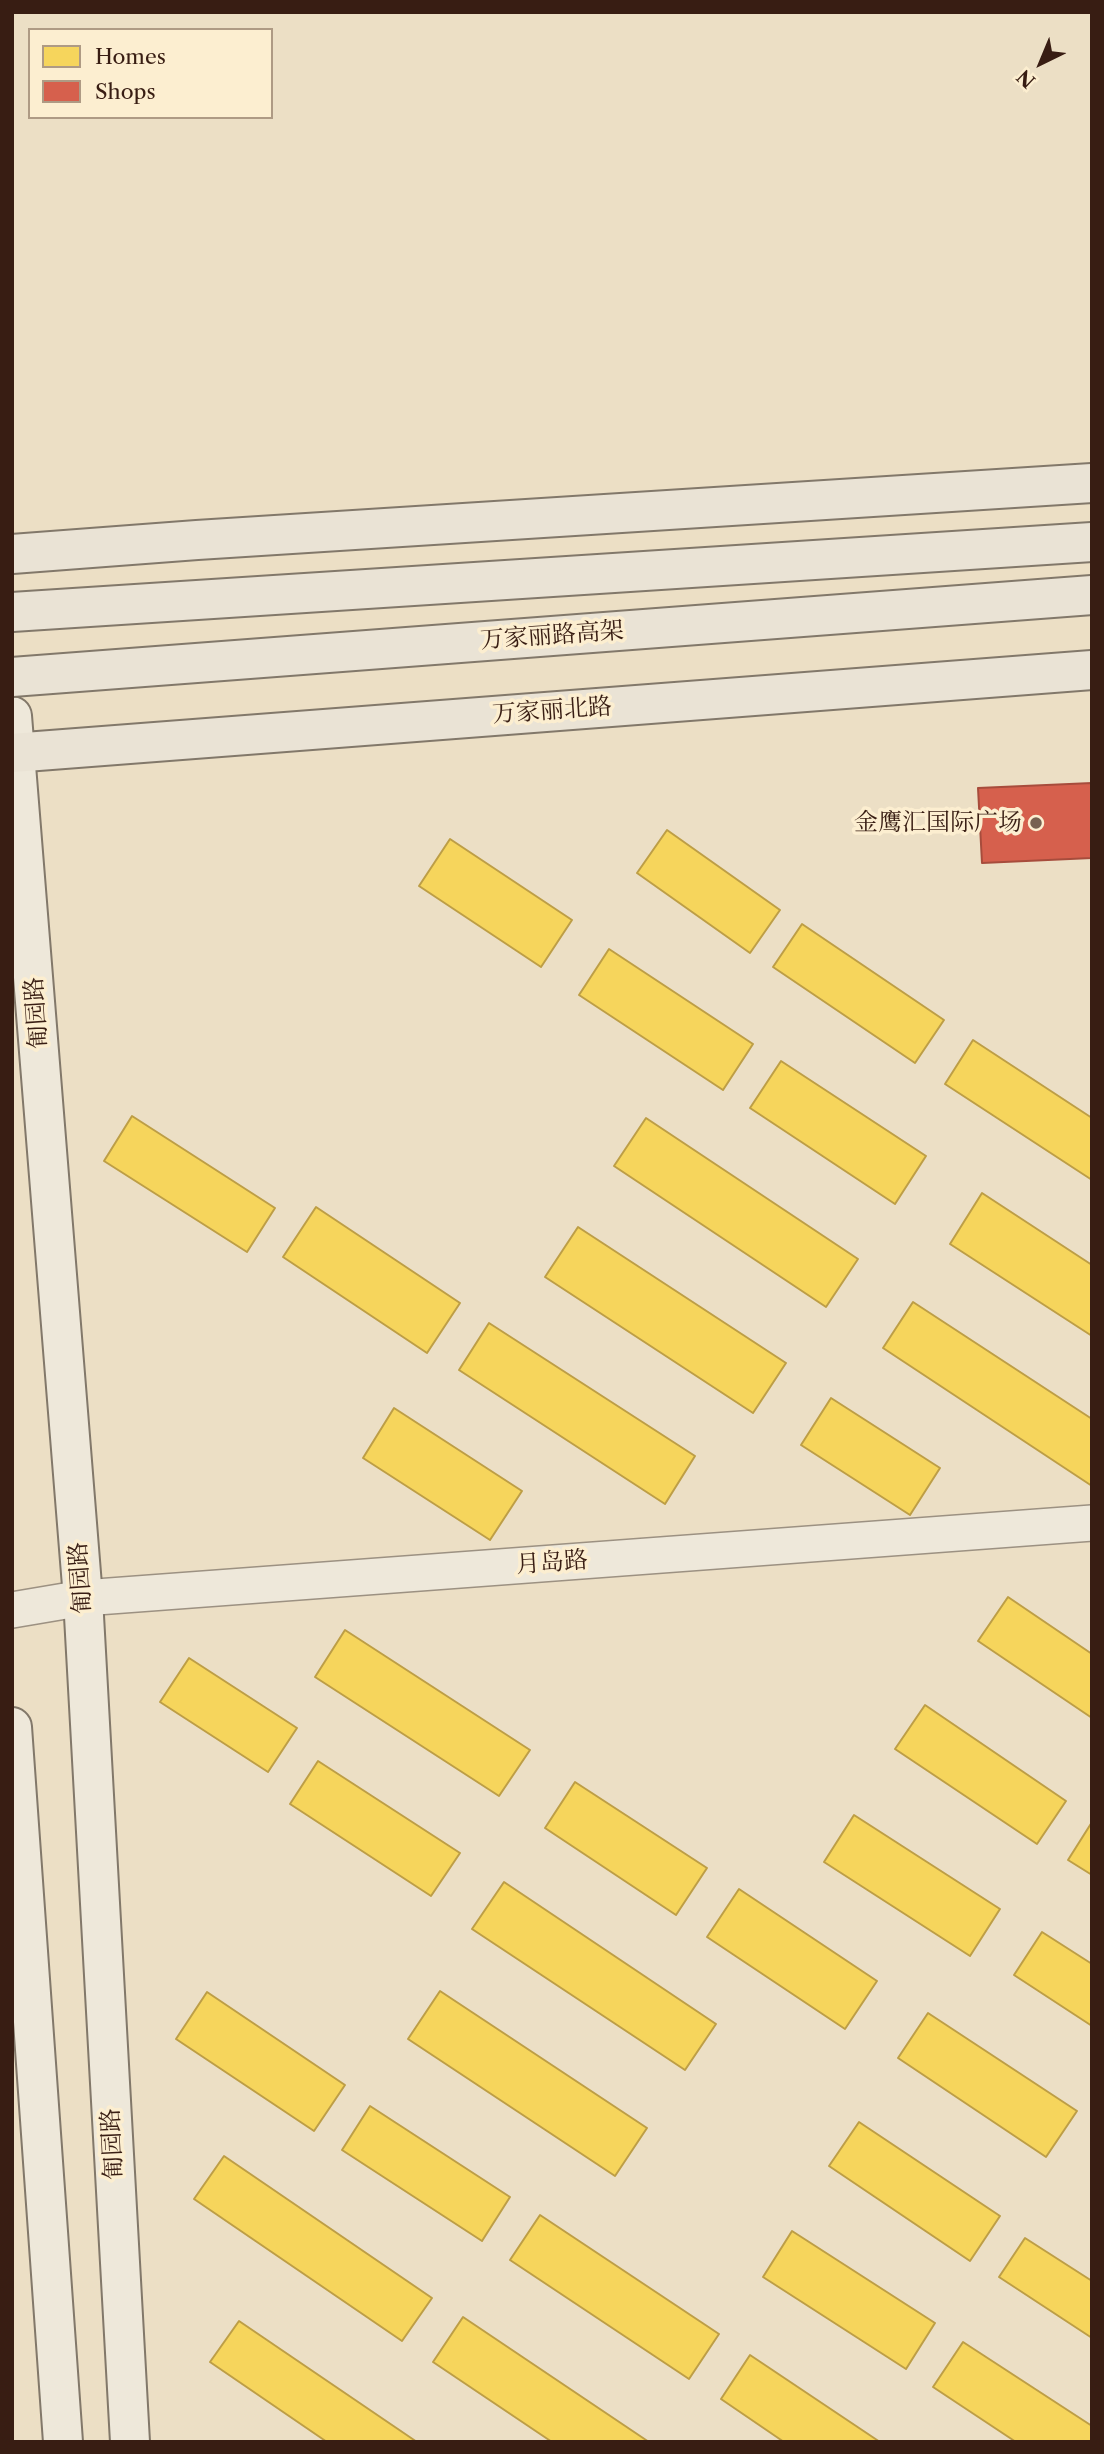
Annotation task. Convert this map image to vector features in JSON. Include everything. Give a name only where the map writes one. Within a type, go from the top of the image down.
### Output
[{"type":"main road","points":[[12,554],[1092,483]]},
{"type":"main road","points":[[12,612],[1092,541]]},
{"type":"main road","name":"万家丽路高架","points":[[12,677],[1092,595]]},
{"type":"main road","name":"万家丽北路","points":[[14,741],[1092,670]]},
{"type":"main road","name":"匍园路","points":[[14,741],[83,1598],[130,2442]]},
{"type":"main road","points":[[12,1727],[63,2442]]},
{"type":"street","name":"月岛路","points":[[12,1610],[83,1598],[1092,1523]]},
{"type":"building: Homes","points":[[667,830],[780,910],[750,953],[637,873]]},
{"type":"building: Homes","points":[[450,839],[572,920],[541,967],[419,886]]},
{"type":"building: Homes","points":[[802,924],[944,1020],[915,1063],[773,967]]},
{"type":"building: Homes","points":[[609,949],[753,1044],[723,1090],[579,995]]},
{"type":"building: Homes","points":[[973,1040],[1092,1118],[1092,1180],[945,1084]]},
{"type":"building: Homes","points":[[781,1061],[926,1156],[895,1204],[750,1108]]},
{"type":"building: Homes","points":[[132,1116],[275,1208],[247,1252],[104,1161]]},
{"type":"building: Homes","points":[[646,1118],[858,1259],[826,1307],[614,1166]]},
{"type":"building: Homes","points":[[982,1193],[1092,1265],[1092,1336],[950,1244]]},
{"type":"building: Homes","points":[[316,1207],[460,1303],[427,1353],[283,1257]]},
{"type":"building: Homes","points":[[578,1227],[786,1363],[753,1413],[545,1277]]},
{"type":"building: Homes","points":[[913,1302],[1092,1419],[1092,1486],[883,1348]]},
{"type":"building: Homes","points":[[489,1323],[695,1456],[665,1504],[459,1370]]},
{"type":"building: Homes","points":[[831,1398],[940,1468],[910,1515],[801,1445]]},
{"type":"building: Homes","points":[[394,1408],[522,1491],[490,1540],[363,1458]]},
{"type":"building: Homes","points":[[1008,1597],[1092,1654],[1092,1718],[978,1641]]},
{"type":"building: Homes","points":[[345,1630],[530,1750],[499,1796],[315,1677]]},
{"type":"building: Homes","points":[[189,1658],[297,1728],[268,1772],[160,1702]]},
{"type":"building: Homes","points":[[925,1705],[1066,1801],[1037,1844],[895,1749]]},
{"type":"building: Homes","points":[[318,1761],[460,1853],[431,1896],[290,1804]]},
{"type":"building: Homes","points":[[575,1782],[707,1868],[676,1915],[545,1828]]},
{"type":"building: Homes","points":[[854,1815],[1000,1909],[970,1956],[824,1862]]},
{"type":"building: Homes","points":[[1092,1822],[1092,1875],[1068,1860]]},
{"type":"building: Homes","points":[[504,1882],[716,2024],[685,2070],[472,1929]]},
{"type":"building: Homes","points":[[739,1889],[877,1981],[845,2029],[707,1937]]},
{"type":"building: Homes","points":[[1042,1932],[1092,1964],[1092,2026],[1014,1975]]},
{"type":"building: Homes","points":[[440,1991],[647,2128],[615,2176],[408,2039]]},
{"type":"building: Homes","points":[[207,1992],[345,2085],[314,2131],[176,2039]]},
{"type":"building: Homes","points":[[928,2013],[1077,2111],[1046,2157],[898,2058]]},
{"type":"building: Homes","points":[[370,2106],[510,2197],[482,2241],[342,2150]]},
{"type":"building: Homes","points":[[859,2122],[1000,2216],[970,2261],[829,2166]]},
{"type":"building: Homes","points":[[224,2156],[432,2298],[402,2341],[194,2199]]},
{"type":"building: Homes","points":[[540,2215],[719,2334],[689,2379],[510,2260]]},
{"type":"building: Homes","points":[[792,2231],[935,2323],[906,2369],[763,2277]]},
{"type":"building: Homes","points":[[1025,2238],[1092,2281],[1092,2338],[999,2277]]},
{"type":"building: Homes","points":[[463,2317],[649,2442],[552,2442],[433,2362]]},
{"type":"building: Homes","points":[[239,2321],[417,2442],[327,2442],[210,2362]]},
{"type":"building: Homes","points":[[963,2342],[1092,2426],[1092,2442],[1016,2442],[933,2387]]},
{"type":"building: Homes","points":[[750,2355],[880,2442],[784,2442],[721,2399]]},
{"type":"building: Shops","name":"金鹰汇国际广场","points":[[1092,783],[1092,858],[982,863],[978,788]]},
{"type":"place","name":"金鹰汇国际广场","points":[[1036,823]]}]
